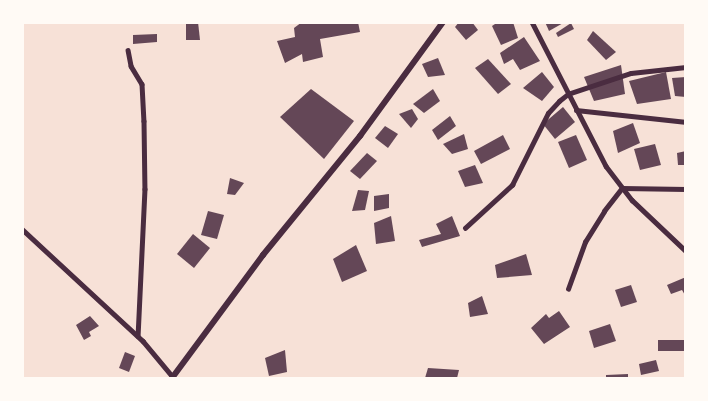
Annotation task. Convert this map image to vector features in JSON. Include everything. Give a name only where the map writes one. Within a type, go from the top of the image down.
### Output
[{"type":"main road","points":[[172,378],[263,255],[360,136],[443,22]]},
{"type":"street","points":[[532,22],[595,147],[622,188],[686,251]]},
{"type":"street","points":[[128,50],[131,66],[142,84],[144,121],[145,189],[138,336]]},
{"type":"street","points":[[465,228],[512,185],[548,112],[568,94],[631,73],[686,67]]},
{"type":"street","points":[[576,110],[686,122]]},
{"type":"street","points":[[622,188],[686,189]]},
{"type":"street","points":[[568,288],[586,242],[604,211],[622,188]]},
{"type":"street","points":[[22,230],[138,336],[172,378]]},
{"type":"building","points":[[186,22],[198,22],[200,40],[186,40]]},
{"type":"building","points":[[302,22],[358,22],[360,32],[320,39],[323,57],[303,62],[302,54],[285,63],[277,41],[295,37],[294,28]]},
{"type":"building","points":[[459,22],[472,22],[478,30],[466,40],[455,27]]},
{"type":"building","points":[[498,22],[513,22],[518,38],[501,45],[492,26]]},
{"type":"building","points":[[545,22],[565,22],[549,31]]},
{"type":"building","points":[[571,23],[574,29],[558,37],[556,33]]},
{"type":"building","points":[[593,31],[616,52],[606,60],[587,40]]},
{"type":"building","points":[[157,34],[157,42],[133,44],[133,35]]},
{"type":"building","points":[[524,37],[540,61],[520,70],[513,59],[504,64],[500,53]]},
{"type":"building","points":[[438,58],[445,75],[428,77],[422,64]]},
{"type":"building","points":[[488,59],[511,84],[498,94],[475,68]]},
{"type":"building","points":[[621,65],[625,94],[594,101],[584,77]]},
{"type":"building","points":[[542,72],[554,87],[542,101],[523,88]]},
{"type":"building","points":[[666,72],[671,99],[637,104],[629,81]]},
{"type":"building","points":[[686,77],[686,97],[675,96],[672,78]]},
{"type":"building","points":[[311,89],[354,121],[324,159],[280,117]]},
{"type":"building","points":[[433,89],[440,101],[424,113],[413,104]]},
{"type":"building","points":[[563,107],[575,122],[555,139],[543,124]]},
{"type":"building","points":[[412,109],[418,119],[411,128],[399,114]]},
{"type":"building","points":[[450,116],[456,126],[438,140],[432,130]]},
{"type":"building","points":[[633,123],[640,143],[618,153],[613,131]]},
{"type":"building","points":[[385,126],[398,134],[388,148],[375,138]]},
{"type":"building","points":[[464,134],[468,149],[452,154],[443,144]]},
{"type":"building","points":[[503,135],[510,149],[481,164],[474,151]]},
{"type":"building","points":[[576,135],[587,160],[569,168],[558,142]]},
{"type":"building","points":[[655,144],[661,165],[640,170],[634,149]]},
{"type":"building","points":[[686,151],[686,165],[678,165],[677,153]]},
{"type":"building","points":[[367,153],[377,161],[360,179],[350,171]]},
{"type":"building","points":[[475,165],[483,183],[465,187],[458,171]]},
{"type":"building","points":[[230,178],[244,183],[235,195],[227,194]]},
{"type":"building","points":[[358,190],[369,191],[365,210],[352,211]]},
{"type":"building","points":[[389,194],[389,208],[374,211],[374,196]]},
{"type":"building","points":[[208,211],[224,215],[217,239],[201,235]]},
{"type":"building","points":[[391,216],[395,241],[376,244],[374,223]]},
{"type":"building","points":[[452,216],[460,236],[422,247],[419,240],[441,234],[436,224]]},
{"type":"building","points":[[193,234],[210,248],[194,268],[177,254]]},
{"type":"building","points":[[356,245],[367,271],[342,282],[333,259]]},
{"type":"building","points":[[526,254],[532,275],[497,278],[495,265]]},
{"type":"building","points":[[686,277],[686,297],[682,290],[671,294],[667,285]]},
{"type":"building","points":[[631,285],[637,302],[621,307],[615,290]]},
{"type":"building","points":[[482,296],[488,314],[470,317],[468,303]]},
{"type":"building","points":[[559,311],[570,327],[544,344],[531,328],[546,314],[549,318]]},
{"type":"building","points":[[90,316],[99,326],[89,332],[91,336],[84,340],[76,325]]},
{"type":"building","points":[[610,324],[616,341],[594,348],[589,331]]},
{"type":"building","points":[[658,340],[686,340],[686,351],[658,351]]},
{"type":"building","points":[[285,350],[287,372],[269,376],[265,358]]},
{"type":"building","points":[[125,352],[135,356],[129,372],[119,368]]},
{"type":"building","points":[[656,360],[659,371],[641,375],[639,364]]},
{"type":"building","points":[[428,368],[459,370],[457,378],[425,378]]},
{"type":"building","points":[[628,374],[628,378],[606,378],[606,375]]}]
